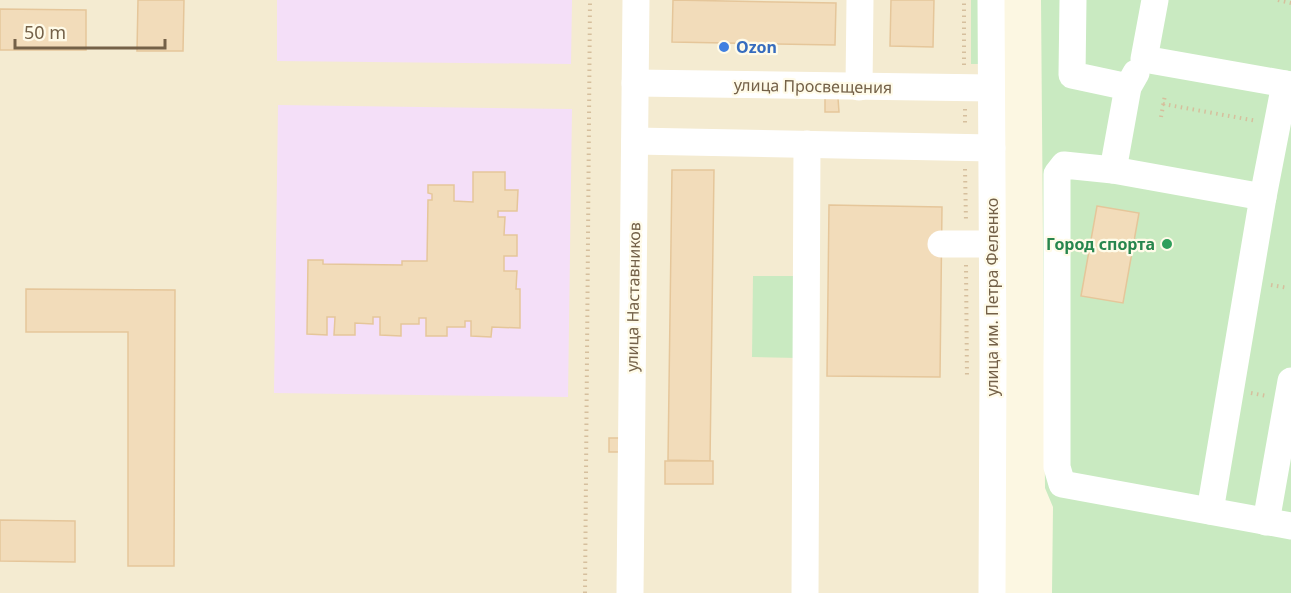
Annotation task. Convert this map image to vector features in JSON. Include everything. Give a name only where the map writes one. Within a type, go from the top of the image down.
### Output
[{"type":"street","name":"улица Наставников","points":[[630,593],[636,0]]},
{"type":"street","points":[[860,0],[860,87]]},
{"type":"street","name":"улица им. Петра Феленко","points":[[991,0],[992,593]]},
{"type":"street","points":[[1073,0],[1072,75],[1128,87]]},
{"type":"street","points":[[1113,171],[1128,87],[1144,59],[1155,0]]},
{"type":"street","points":[[1144,59],[1288,85],[1263,197],[1210,512]]},
{"type":"street","name":"улица Просвещения","points":[[635,83],[992,88]]},
{"type":"street","points":[[635,141],[992,147]]},
{"type":"street","points":[[806,593],[807,144]]},
{"type":"street","points":[[1263,197],[1113,171],[1064,165],[1057,174],[1057,467],[1062,484],[1279,524],[1291,381]]},
{"type":"street","points":[[941,244],[992,244]]},
{"type":"path","points":[[585,593],[590,0]]},
{"type":"path","points":[[964,0],[964,71]]},
{"type":"path","points":[[1278,0],[1291,3]]},
{"type":"path","points":[[1161,117],[1165,95]]},
{"type":"path","points":[[1163,104],[1264,122]]},
{"type":"shaded area","points":[[0,0],[992,0],[992,593],[0,593]]},
{"type":"shaded area","points":[[277,0],[572,0],[571,64],[277,61]]},
{"type":"shaded area","points":[[278,105],[572,109],[568,397],[274,393]]},
{"type":"green space","points":[[971,0],[980,0],[980,64],[971,64]]},
{"type":"green space","name":"Город спорта","points":[[1041,0],[1291,0],[1291,593],[1052,593],[1053,507],[1045,488]]},
{"type":"green space","points":[[753,276],[799,276],[798,358],[752,357]]},
{"type":"building","points":[[138,0],[184,0],[183,51],[137,51]]},
{"type":"building","points":[[673,0],[836,3],[835,45],[672,42]]},
{"type":"building","points":[[891,0],[934,0],[933,47],[890,46]]},
{"type":"building","points":[[0,9],[86,10],[86,50],[0,50]]},
{"type":"building","points":[[825,98],[838,98],[839,112],[825,112]]},
{"type":"building","points":[[672,170],[714,170],[710,461],[668,460]]},
{"type":"building","points":[[473,172],[505,172],[505,190],[518,190],[517,211],[498,211],[498,217],[505,217],[504,235],[517,235],[517,256],[504,256],[504,271],[517,271],[516,289],[520,289],[520,328],[492,327],[491,337],[471,336],[471,321],[465,321],[465,327],[447,327],[447,336],[426,336],[426,318],[419,318],[419,324],[401,324],[401,336],[380,335],[380,317],[373,317],[373,324],[355,323],[355,335],[334,335],[335,317],[327,317],[327,335],[307,334],[308,260],[323,260],[323,264],[402,265],[402,261],[427,261],[428,200],[432,200],[432,194],[428,193],[428,185],[454,185],[454,201],[473,202]]},
{"type":"building","points":[[829,205],[942,207],[940,377],[827,376]]},
{"type":"building","points":[[1097,206],[1139,213],[1123,303],[1081,296]]},
{"type":"building","points":[[26,289],[175,290],[174,566],[128,566],[128,332],[26,332]]},
{"type":"building","points":[[609,438],[623,438],[623,452],[609,452]]},
{"type":"building","points":[[665,461],[713,461],[713,484],[665,484]]},
{"type":"building","points":[[0,520],[75,521],[75,562],[0,561]]},
{"type":"place","name":"Ozon","points":[[724,47]]},
{"type":"place","name":"Город спорта","points":[[1167,244]]}]
